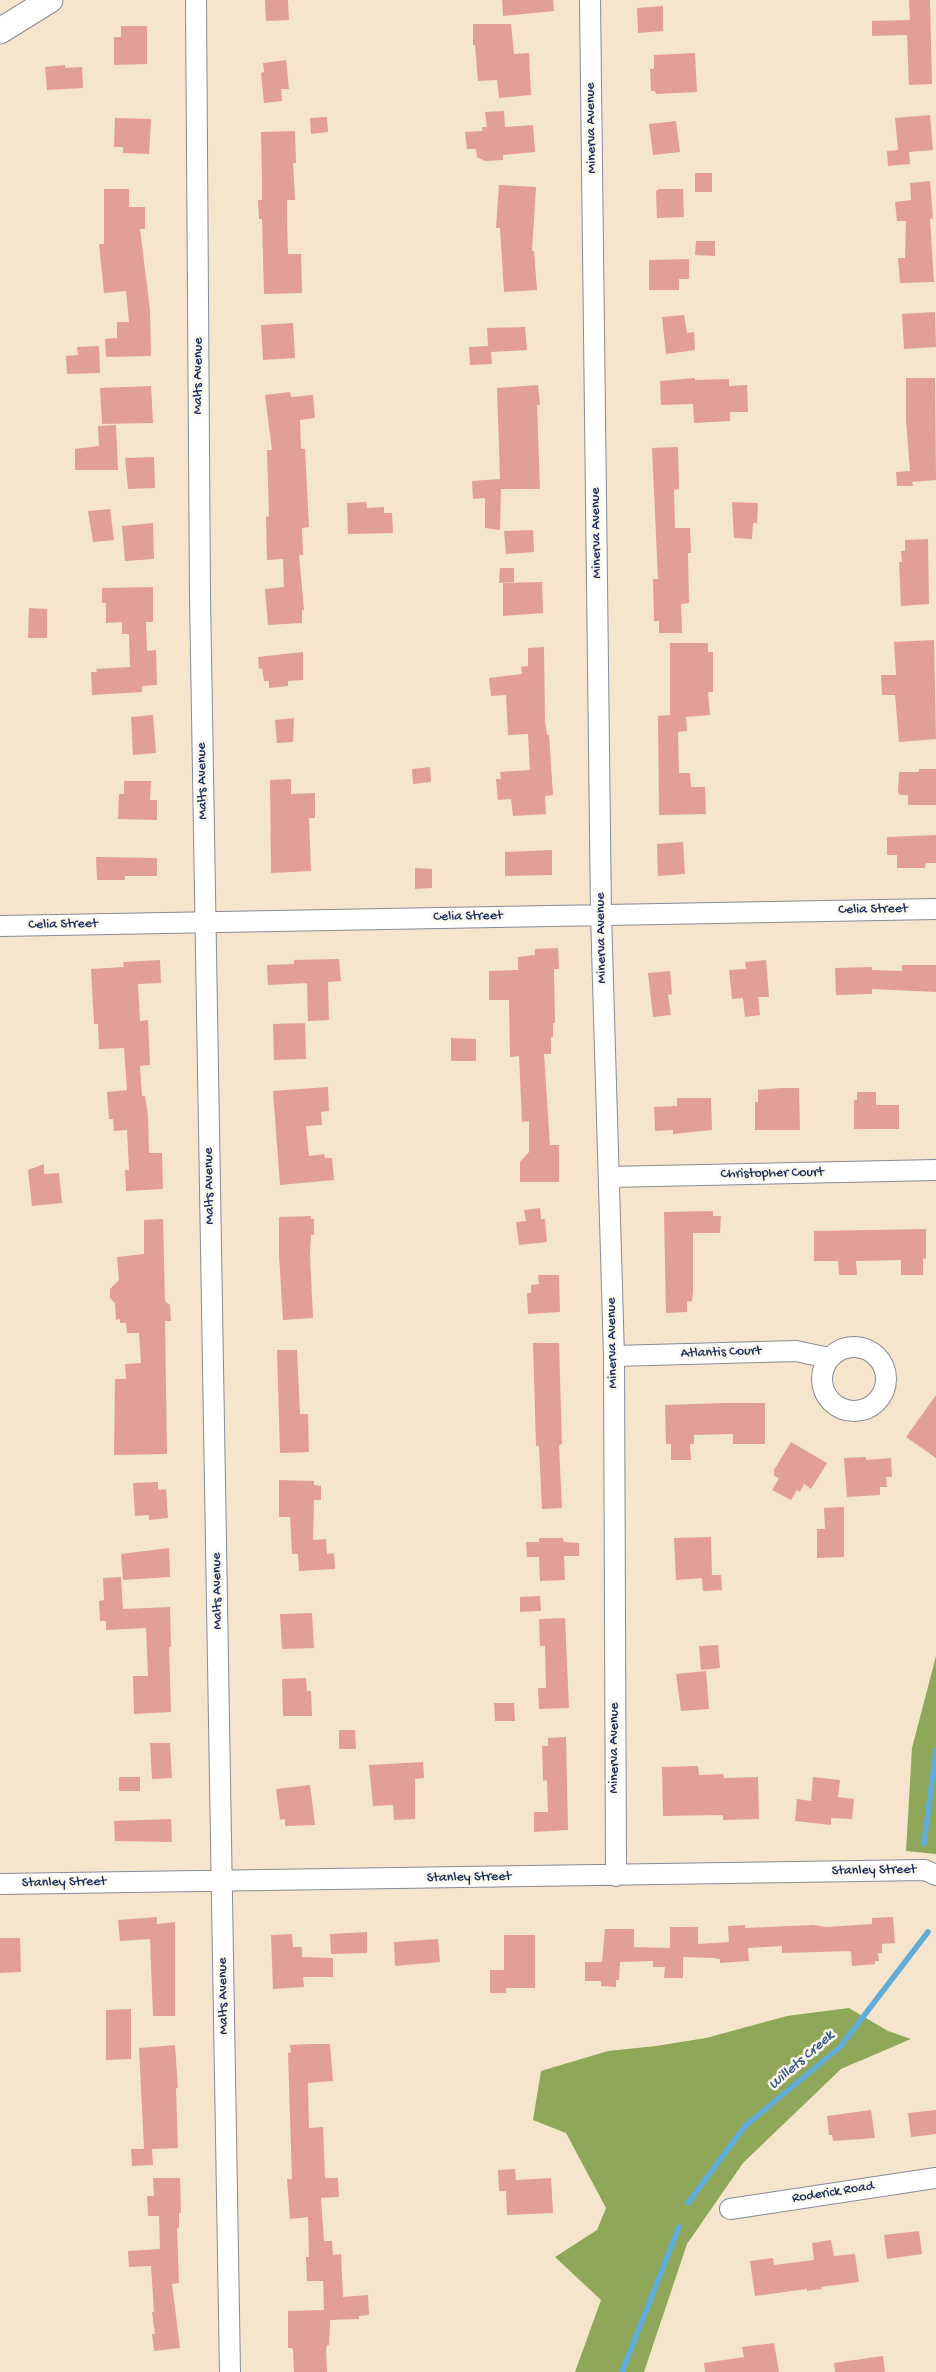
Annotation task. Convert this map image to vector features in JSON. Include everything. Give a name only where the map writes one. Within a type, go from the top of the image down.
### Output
[{"type":"street","points":[[0,31],[50,0]]},
{"type":"street","name":"Malts Avenue","points":[[196,0],[205,923],[230,2372]]},
{"type":"street","name":"Minerva Avenue","points":[[590,0],[601,914],[614,1356],[616,1876]]},
{"type":"street","name":"Celia Street","points":[[0,926],[936,909]]},
{"type":"street","name":"Christopher Court","points":[[608,1177],[936,1170]]},
{"type":"street","name":"Atlantis Court","points":[[614,1356],[796,1351],[829,1358]]},
{"type":"street","name":"Stanley Street","points":[[0,1884],[925,1870],[936,1875]]},
{"type":"street","name":"Roderick Road","points":[[730,2209],[936,2178]]},
{"type":"green space","points":[[936,1656],[936,1854],[906,1851],[912,1748]]},
{"type":"green space","points":[[849,2008],[888,2031],[911,2039],[841,2069],[743,2163],[687,2244],[644,2372],[575,2372],[601,2300],[555,2257],[597,2230],[606,2208],[566,2133],[533,2120],[541,2071],[608,2051],[706,2038],[787,2016]]},
{"type":"building","points":[[265,0],[288,0],[289,20],[266,21]]},
{"type":"building","points":[[502,0],[553,0],[554,11],[503,16]]},
{"type":"building","points":[[909,0],[930,0],[932,84],[909,85],[907,35],[872,36],[872,21],[910,20]]},
{"type":"building","points":[[663,6],[663,31],[638,33],[637,8]]},
{"type":"building","points":[[473,24],[511,24],[514,54],[529,53],[531,95],[499,98],[497,80],[478,81],[475,45],[473,45]]},
{"type":"building","points":[[121,26],[147,26],[147,64],[114,65],[114,37],[121,37]]},
{"type":"building","points":[[695,53],[697,92],[656,94],[655,91],[651,91],[650,69],[654,69],[654,55]]},
{"type":"building","points":[[286,60],[289,89],[281,89],[282,101],[264,103],[261,73],[264,72],[263,63]]},
{"type":"building","points":[[65,65],[65,68],[82,67],[83,88],[47,90],[45,67]]},
{"type":"building","points":[[504,111],[505,127],[533,125],[535,152],[503,155],[503,160],[485,161],[477,157],[476,149],[467,149],[465,132],[482,131],[482,127],[487,127],[485,112]]},
{"type":"building","points":[[930,115],[933,150],[909,152],[910,164],[888,166],[887,151],[898,150],[895,118]]},
{"type":"building","points":[[327,117],[328,132],[311,134],[310,118]]},
{"type":"building","points":[[115,118],[151,119],[149,154],[123,153],[123,147],[114,147]]},
{"type":"building","points":[[676,121],[680,152],[653,155],[649,124]]},
{"type":"building","points":[[295,131],[296,163],[293,163],[295,200],[287,200],[288,254],[301,254],[302,293],[264,294],[262,219],[259,219],[258,200],[262,200],[261,132]]},
{"type":"building","points":[[695,173],[712,173],[712,192],[695,192]]},
{"type":"building","points":[[930,181],[933,218],[930,219],[934,282],[900,283],[898,258],[905,258],[906,221],[897,221],[895,202],[911,200],[910,183]]},
{"type":"building","points":[[499,185],[536,187],[532,251],[534,251],[537,290],[504,292],[500,228],[496,228]]},
{"type":"building","points":[[104,189],[129,189],[129,207],[145,207],[145,229],[140,229],[150,310],[151,356],[106,357],[105,339],[117,338],[117,322],[129,322],[126,291],[104,293],[99,244],[104,244]]},
{"type":"building","points":[[659,189],[683,189],[684,217],[657,218],[656,191]]},
{"type":"building","points":[[696,241],[715,241],[715,256],[695,255]]},
{"type":"building","points":[[689,259],[689,279],[679,279],[679,290],[649,290],[649,260]]},
{"type":"building","points":[[935,312],[936,347],[904,349],[902,314]]},
{"type":"building","points":[[684,315],[687,333],[694,332],[695,350],[666,354],[662,317]]},
{"type":"building","points":[[293,323],[295,358],[263,360],[261,325]]},
{"type":"building","points":[[525,327],[527,350],[491,352],[492,364],[470,365],[469,347],[488,346],[487,328]]},
{"type":"building","points":[[99,346],[100,373],[67,374],[66,356],[78,355],[77,347]]},
{"type":"building","points":[[695,378],[695,380],[729,379],[729,386],[747,385],[748,412],[730,412],[730,421],[694,423],[693,404],[661,405],[660,381]]},
{"type":"building","points":[[906,378],[935,378],[936,480],[912,482],[913,486],[897,486],[896,472],[910,471],[906,420]]},
{"type":"building","points":[[538,385],[540,405],[537,405],[540,489],[501,489],[500,530],[485,528],[485,498],[473,499],[472,481],[500,479],[497,388]]},
{"type":"building","points":[[151,386],[153,423],[102,424],[100,388]]},
{"type":"building","points":[[290,392],[291,397],[313,395],[315,418],[300,420],[301,449],[305,449],[309,527],[302,528],[303,555],[299,555],[304,610],[302,610],[302,623],[268,625],[265,589],[284,587],[283,559],[267,560],[266,517],[269,516],[267,450],[272,450],[265,395]]},
{"type":"building","points":[[116,425],[118,470],[75,470],[75,449],[99,446],[98,426]]},
{"type":"building","points":[[678,447],[679,489],[674,490],[675,528],[690,528],[691,553],[688,553],[689,603],[681,604],[682,633],[659,633],[659,621],[654,621],[653,579],[658,579],[652,448]]},
{"type":"building","points":[[154,457],[155,488],[128,489],[125,458]]},
{"type":"building","points":[[366,502],[367,508],[384,507],[384,513],[392,513],[393,533],[348,534],[347,503]]},
{"type":"building","points":[[732,502],[758,503],[757,523],[753,523],[752,539],[734,538]]},
{"type":"building","points":[[110,509],[114,540],[93,542],[88,511]]},
{"type":"building","points":[[153,523],[154,559],[125,561],[122,526]]},
{"type":"building","points":[[533,530],[534,552],[506,554],[504,531]]},
{"type":"building","points":[[928,539],[929,604],[901,606],[899,562],[902,562],[901,551],[905,551],[905,540]]},
{"type":"building","points":[[500,568],[514,568],[514,582],[499,583]]},
{"type":"building","points":[[542,582],[543,613],[503,616],[503,583]]},
{"type":"building","points":[[153,587],[153,622],[146,622],[147,651],[156,650],[157,685],[142,686],[142,692],[92,695],[91,672],[97,672],[96,669],[130,667],[129,634],[122,634],[122,622],[106,623],[106,603],[102,603],[102,588]]},
{"type":"building","points":[[29,608],[47,609],[47,638],[28,638]]},
{"type":"building","points":[[934,640],[936,739],[899,742],[895,695],[882,695],[881,675],[896,675],[894,642]]},
{"type":"building","points":[[670,643],[708,643],[708,652],[713,652],[713,692],[708,692],[710,715],[686,717],[687,731],[678,732],[679,773],[690,773],[691,787],[705,787],[706,814],[659,815],[658,716],[670,715]]},
{"type":"building","points":[[544,647],[545,721],[547,735],[549,735],[553,795],[545,796],[546,814],[513,816],[511,799],[498,800],[496,779],[501,779],[500,772],[530,770],[528,734],[508,735],[506,695],[491,696],[489,678],[522,674],[521,667],[528,666],[528,648]]},
{"type":"building","points":[[303,652],[303,680],[288,681],[288,686],[269,688],[269,681],[264,681],[262,668],[259,669],[258,657]]},
{"type":"building","points":[[153,715],[156,753],[133,755],[131,717]]},
{"type":"building","points":[[294,718],[293,742],[277,743],[275,720]]},
{"type":"building","points":[[430,767],[431,782],[413,784],[412,769]]},
{"type":"building","points":[[919,769],[936,769],[936,805],[908,805],[908,795],[900,795],[898,792],[899,772],[919,772]]},
{"type":"building","points":[[291,779],[291,794],[315,793],[315,818],[309,818],[311,871],[271,873],[270,780]]},
{"type":"building","points":[[124,781],[151,781],[150,800],[157,800],[157,820],[118,819],[119,794],[124,794]]},
{"type":"building","points":[[936,835],[936,863],[926,863],[925,868],[897,868],[897,855],[887,855],[887,837]]},
{"type":"building","points":[[683,842],[685,874],[658,876],[657,844]]},
{"type":"building","points":[[552,850],[552,875],[505,876],[505,852]]},
{"type":"building","points":[[96,857],[157,858],[157,876],[125,876],[125,880],[97,880]]},
{"type":"building","points":[[415,868],[432,869],[432,888],[415,889]]},
{"type":"building","points":[[558,948],[559,969],[554,969],[555,1023],[553,1023],[553,1037],[551,1037],[551,1054],[544,1054],[550,1145],[559,1145],[559,1182],[520,1182],[520,1162],[529,1152],[529,1121],[522,1122],[519,1056],[510,1057],[509,1000],[489,1000],[489,971],[518,970],[518,957],[535,955],[535,949]]},
{"type":"building","points":[[339,959],[341,981],[328,982],[329,1020],[308,1021],[307,983],[268,985],[267,965],[294,964],[294,960]]},
{"type":"building","points":[[160,960],[161,983],[138,984],[140,1021],[148,1020],[150,1065],[140,1066],[142,1096],[145,1096],[148,1116],[149,1153],[162,1153],[163,1189],[126,1191],[125,1170],[129,1170],[127,1130],[114,1131],[113,1119],[109,1119],[107,1092],[127,1090],[124,1048],[99,1049],[98,1024],[94,1024],[91,969],[124,967],[123,962]]},
{"type":"building","points":[[766,960],[769,997],[758,997],[760,1015],[745,1017],[743,998],[732,999],[729,970],[746,969],[745,962]]},
{"type":"building","points":[[902,965],[936,965],[936,992],[872,989],[872,994],[836,995],[835,968],[872,967],[872,970],[902,971]]},
{"type":"building","points":[[670,971],[672,994],[668,995],[671,1015],[653,1017],[648,973]]},
{"type":"building","points":[[305,1023],[306,1059],[274,1060],[273,1024]]},
{"type":"building","points":[[451,1038],[476,1039],[476,1061],[451,1061]]},
{"type":"building","points":[[328,1087],[329,1111],[321,1112],[322,1125],[306,1126],[309,1156],[324,1154],[325,1158],[332,1158],[334,1180],[280,1185],[273,1091]]},
{"type":"building","points":[[799,1088],[800,1130],[755,1130],[755,1102],[758,1102],[758,1090]]},
{"type":"building","points":[[857,1092],[876,1092],[876,1105],[899,1105],[899,1129],[854,1129],[854,1100],[857,1100]]},
{"type":"building","points":[[677,1098],[711,1098],[712,1130],[673,1134],[673,1130],[655,1131],[654,1107],[677,1106]]},
{"type":"building","points":[[44,1164],[44,1174],[59,1173],[62,1203],[32,1206],[28,1170]]},
{"type":"building","points":[[540,1208],[541,1219],[545,1219],[547,1242],[519,1245],[516,1222],[526,1221],[524,1210]]},
{"type":"building","points":[[713,1211],[713,1216],[721,1216],[720,1233],[693,1233],[693,1292],[692,1301],[687,1302],[687,1312],[666,1313],[664,1212]]},
{"type":"building","points":[[311,1216],[311,1219],[314,1219],[314,1235],[311,1235],[310,1255],[313,1318],[283,1320],[279,1217]]},
{"type":"building","points":[[163,1219],[165,1301],[170,1305],[171,1321],[165,1321],[167,1454],[114,1455],[115,1379],[126,1379],[125,1364],[141,1363],[139,1333],[127,1333],[126,1323],[120,1323],[120,1319],[116,1320],[115,1303],[110,1298],[110,1289],[119,1280],[117,1257],[144,1254],[144,1220]]},
{"type":"building","points":[[926,1229],[926,1259],[923,1258],[923,1275],[901,1275],[901,1260],[856,1261],[857,1275],[839,1275],[838,1261],[814,1261],[814,1231]]},
{"type":"building","points":[[538,1275],[559,1275],[560,1312],[528,1314],[527,1293],[531,1293],[531,1285],[539,1284]]},
{"type":"building","points":[[533,1343],[559,1343],[562,1444],[559,1445],[562,1508],[542,1509],[539,1446],[536,1446]]},
{"type":"building","points":[[277,1350],[297,1350],[300,1414],[308,1414],[309,1452],[280,1453]]},
{"type":"building","points":[[936,1395],[936,1458],[906,1437]]},
{"type":"building","points":[[765,1403],[765,1444],[733,1444],[733,1434],[694,1435],[694,1444],[690,1444],[691,1460],[671,1460],[671,1444],[666,1444],[665,1405]]},
{"type":"building","points":[[791,1442],[827,1463],[811,1489],[804,1484],[800,1492],[797,1490],[791,1500],[772,1490],[779,1478],[774,1476],[774,1470]]},
{"type":"building","points":[[866,1457],[866,1460],[891,1458],[892,1477],[886,1477],[887,1487],[880,1487],[880,1495],[847,1497],[844,1458]]},
{"type":"building","points":[[279,1480],[314,1481],[314,1485],[321,1486],[321,1500],[314,1500],[313,1540],[326,1539],[327,1554],[334,1553],[335,1569],[299,1571],[298,1554],[292,1554],[290,1517],[279,1517]]},
{"type":"building","points":[[158,1482],[158,1490],[166,1489],[168,1518],[149,1520],[149,1515],[135,1516],[133,1483]]},
{"type":"building","points":[[844,1507],[844,1557],[817,1558],[817,1529],[825,1529],[824,1508]]},
{"type":"building","points":[[711,1537],[712,1575],[721,1575],[722,1590],[703,1591],[702,1578],[676,1580],[674,1538]]},
{"type":"building","points":[[539,1538],[563,1538],[564,1542],[579,1543],[579,1556],[564,1556],[565,1580],[540,1581],[539,1557],[527,1557],[526,1542],[539,1542]]},
{"type":"building","points":[[169,1548],[170,1577],[123,1580],[121,1554]]},
{"type":"building","points":[[121,1577],[123,1609],[170,1607],[171,1712],[134,1714],[133,1676],[148,1676],[146,1628],[106,1630],[106,1621],[100,1621],[99,1601],[104,1600],[103,1578]]},
{"type":"building","points":[[540,1596],[541,1611],[520,1612],[520,1597]]},
{"type":"building","points":[[312,1613],[314,1648],[282,1649],[280,1614]]},
{"type":"building","points":[[565,1618],[569,1708],[539,1709],[538,1688],[546,1688],[545,1646],[540,1646],[539,1619]]},
{"type":"building","points":[[718,1645],[720,1668],[701,1670],[699,1646]]},
{"type":"building","points":[[706,1671],[709,1709],[681,1711],[676,1674]]},
{"type":"building","points":[[306,1678],[307,1691],[311,1691],[312,1716],[283,1716],[282,1679]]},
{"type":"building","points":[[494,1703],[514,1703],[515,1721],[495,1721]]},
{"type":"building","points":[[339,1730],[355,1730],[356,1749],[339,1749]]},
{"type":"building","points":[[566,1737],[568,1830],[534,1832],[534,1812],[548,1812],[547,1780],[543,1781],[542,1746],[548,1746],[548,1738]]},
{"type":"building","points":[[150,1743],[170,1743],[172,1778],[152,1779]]},
{"type":"building","points":[[423,1762],[424,1778],[415,1779],[415,1819],[394,1820],[393,1805],[373,1806],[369,1765]]},
{"type":"building","points":[[698,1766],[699,1775],[723,1774],[724,1778],[758,1777],[759,1819],[723,1820],[723,1815],[663,1816],[662,1767]]},
{"type":"building","points":[[119,1777],[140,1777],[140,1791],[119,1791]]},
{"type":"building","points":[[813,1777],[840,1780],[838,1797],[854,1799],[852,1819],[831,1818],[831,1825],[795,1821],[797,1799],[811,1801]]},
{"type":"building","points":[[310,1785],[315,1825],[285,1826],[285,1819],[280,1820],[276,1789]]},
{"type":"building","points":[[171,1819],[172,1842],[115,1841],[114,1821]]},
{"type":"building","points":[[157,1917],[157,1924],[175,1922],[175,2016],[153,2016],[150,1939],[120,1941],[118,1920]]},
{"type":"building","points":[[893,1917],[895,1943],[882,1944],[882,1953],[878,1953],[879,1961],[875,1961],[875,1964],[852,1966],[851,1951],[782,1953],[782,1946],[748,1948],[749,1961],[720,1963],[720,1959],[714,1958],[683,1957],[683,1978],[664,1978],[665,1967],[653,1967],[653,1961],[620,1962],[619,1980],[616,1980],[616,1987],[601,1986],[601,1981],[585,1981],[585,1962],[602,1962],[605,1929],[634,1929],[634,1947],[670,1948],[670,1927],[698,1927],[698,1944],[729,1942],[728,1926],[745,1925],[745,1928],[813,1925],[826,1927],[872,1924],[872,1918]]},
{"type":"building","points":[[367,1932],[367,1953],[331,1954],[330,1934]]},
{"type":"building","points":[[292,1934],[293,1947],[302,1947],[302,1957],[333,1958],[333,1977],[303,1977],[304,1987],[273,1989],[271,1935]]},
{"type":"building","points":[[504,1935],[535,1935],[535,1988],[506,1988],[506,1993],[490,1993],[490,1970],[504,1970]]},
{"type":"building","points":[[0,1938],[20,1938],[21,1972],[0,1973]]},
{"type":"building","points":[[438,1939],[440,1962],[395,1966],[394,1942]]},
{"type":"building","points":[[131,2009],[131,2059],[106,2060],[106,2010]]},
{"type":"building","points":[[330,2044],[333,2081],[308,2083],[309,2128],[323,2127],[325,2178],[338,2178],[339,2197],[321,2198],[324,2241],[332,2241],[333,2255],[341,2254],[343,2297],[368,2295],[369,2315],[359,2316],[359,2319],[330,2320],[329,2345],[327,2345],[326,2350],[327,2372],[294,2372],[293,2350],[288,2348],[288,2311],[324,2310],[323,2281],[307,2281],[306,2257],[309,2257],[308,2217],[290,2219],[287,2179],[292,2179],[288,2053],[291,2052],[290,2045]]},
{"type":"building","points":[[175,2045],[178,2088],[176,2088],[178,2148],[152,2149],[153,2165],[132,2166],[131,2149],[144,2149],[139,2048]]},
{"type":"building","points":[[871,2110],[875,2138],[833,2141],[832,2135],[829,2135],[827,2116]]},
{"type":"building","points":[[936,2110],[936,2134],[911,2137],[908,2113]]},
{"type":"building","points":[[515,2169],[516,2180],[551,2178],[553,2213],[507,2215],[506,2191],[499,2191],[498,2170]]},
{"type":"building","points":[[153,2178],[180,2178],[181,2213],[179,2213],[179,2228],[177,2228],[179,2283],[172,2284],[180,2348],[154,2351],[152,2334],[155,2334],[152,2312],[154,2312],[151,2266],[129,2267],[128,2251],[160,2249],[159,2216],[148,2216],[147,2196],[154,2196]]},
{"type":"building","points":[[919,2231],[922,2254],[887,2259],[884,2235]]},
{"type":"building","points":[[831,2240],[834,2256],[855,2254],[859,2282],[821,2287],[822,2289],[807,2291],[807,2289],[755,2296],[750,2261],[773,2258],[774,2265],[814,2260],[812,2243]]},
{"type":"building","points":[[774,2343],[779,2372],[705,2372],[704,2363],[744,2357],[742,2347]]},
{"type":"building","points":[[883,2356],[885,2372],[835,2372],[834,2363]]},
{"type":"waterway","name":"Willets Creek","points":[[924,1844],[936,1750]]},
{"type":"waterway","name":"Willets Creek","points":[[688,2203],[745,2126],[840,2047],[928,1932]]},
{"type":"waterway","name":"Willets Creek","points":[[622,2372],[679,2227]]}]
